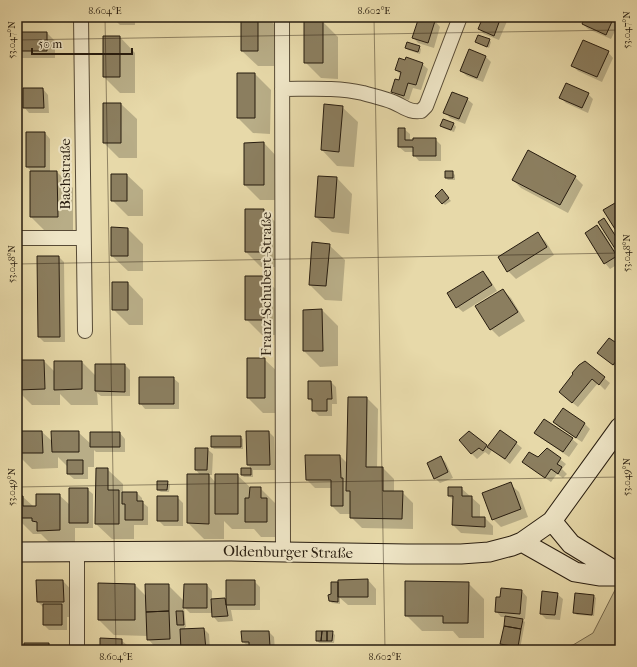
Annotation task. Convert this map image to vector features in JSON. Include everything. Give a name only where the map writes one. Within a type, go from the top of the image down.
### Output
[{"type":"main road","name":"Oldenburger Straße","points":[[17,552],[461,554],[489,552],[522,542],[552,521],[620,427]]},
{"type":"main road","points":[[552,521],[572,544],[620,575]]},
{"type":"main road","points":[[522,542],[575,572],[599,576],[620,575]]},
{"type":"street","name":"Bachstraße","points":[[82,17],[85,331]]},
{"type":"street","name":"Franz-Schubert-Straße","points":[[282,17],[283,552]]},
{"type":"street","points":[[282,89],[324,89],[361,93],[393,102],[415,112],[421,111],[426,106],[460,17]]},
{"type":"street","points":[[17,238],[83,238]]},
{"type":"street","points":[[77,552],[77,650]]},
{"type":"shaded area","points":[[615,590],[620,591],[620,650],[550,650],[573,645],[593,633]]},
{"type":"building","points":[[241,17],[258,17],[258,51],[241,51]]},
{"type":"building","points":[[419,17],[425,17],[435,21],[428,43],[412,38]]},
{"type":"building","points":[[483,17],[501,17],[494,36],[478,29]]},
{"type":"building","points":[[585,17],[614,17],[606,35],[582,24]]},
{"type":"building","points":[[304,21],[323,21],[323,63],[304,63]]},
{"type":"building","points":[[17,32],[47,32],[47,51],[17,51]]},
{"type":"building","points":[[478,35],[490,39],[487,47],[475,42]]},
{"type":"building","points":[[103,36],[120,36],[120,77],[103,77]]},
{"type":"building","points":[[583,40],[609,51],[597,77],[571,66]]},
{"type":"building","points":[[407,42],[420,46],[418,52],[405,48]]},
{"type":"building","points":[[469,49],[486,56],[477,78],[460,71]]},
{"type":"building","points":[[406,57],[423,63],[416,85],[408,83],[404,96],[391,92],[395,79],[399,80],[401,72],[395,70],[399,58],[405,60]]},
{"type":"building","points":[[237,73],[255,73],[255,118],[237,118]]},
{"type":"building","points":[[566,83],[589,93],[582,108],[559,98]]},
{"type":"building","points":[[23,88],[43,88],[44,108],[23,108]]},
{"type":"building","points":[[452,92],[468,98],[459,119],[443,113]]},
{"type":"building","points":[[103,103],[121,103],[121,143],[103,143]]},
{"type":"building","points":[[324,104],[343,106],[339,152],[321,150]]},
{"type":"building","points":[[443,119],[454,123],[451,130],[440,126]]},
{"type":"building","points":[[398,128],[405,128],[405,140],[413,140],[413,138],[436,138],[436,156],[413,156],[413,147],[398,147]]},
{"type":"building","points":[[26,132],[45,132],[45,167],[26,167]]},
{"type":"building","points":[[264,142],[264,185],[244,185],[244,143]]},
{"type":"building","points":[[528,150],[576,176],[560,205],[512,180]]},
{"type":"building","points":[[30,171],[57,171],[58,217],[30,217]]},
{"type":"building","points":[[445,171],[453,171],[453,178],[445,178]]},
{"type":"building","points":[[111,174],[127,174],[127,201],[111,201]]},
{"type":"building","points":[[318,176],[337,177],[334,218],[315,217]]},
{"type":"building","points":[[442,189],[449,198],[442,204],[435,196]]},
{"type":"building","points":[[615,203],[620,210],[620,237],[603,210]]},
{"type":"building","points":[[245,209],[264,209],[264,252],[245,252]]},
{"type":"building","points":[[604,218],[620,243],[619,255],[598,222]]},
{"type":"building","points":[[597,225],[617,256],[604,264],[585,233]]},
{"type":"building","points":[[111,227],[128,228],[128,256],[111,256]]},
{"type":"building","points":[[538,232],[547,247],[507,272],[498,257]]},
{"type":"building","points":[[312,242],[330,244],[326,286],[309,285]]},
{"type":"building","points":[[37,256],[59,256],[60,337],[38,337]]},
{"type":"building","points":[[483,271],[492,285],[456,308],[447,293]]},
{"type":"building","points":[[245,276],[264,276],[264,320],[245,320]]},
{"type":"building","points":[[112,282],[128,282],[128,310],[112,310]]},
{"type":"building","points":[[503,289],[518,312],[490,330],[475,306]]},
{"type":"building","points":[[322,309],[323,351],[303,351],[303,310]]},
{"type":"building","points":[[609,338],[618,344],[620,341],[620,356],[613,365],[597,353]]},
{"type":"building","points":[[247,358],[265,358],[265,398],[247,398]]},
{"type":"building","points":[[17,360],[44,360],[45,389],[17,390]]},
{"type":"building","points":[[54,361],[82,361],[82,389],[54,390]]},
{"type":"building","points":[[585,361],[605,377],[599,385],[592,379],[572,403],[559,392],[573,374],[572,373]]},
{"type":"building","points":[[95,364],[125,364],[125,392],[95,391]]},
{"type":"building","points":[[139,377],[174,377],[174,404],[139,404]]},
{"type":"building","points":[[308,381],[331,381],[332,399],[327,399],[327,411],[312,411],[312,399],[308,399]]},
{"type":"building","points":[[348,397],[367,397],[366,467],[383,467],[383,491],[403,491],[402,519],[350,518],[350,491],[346,491]]},
{"type":"building","points":[[563,408],[585,423],[576,438],[553,422]]},
{"type":"building","points":[[544,419],[573,438],[563,452],[534,433]]},
{"type":"building","points":[[500,430],[517,442],[505,459],[487,447]]},
{"type":"building","points":[[17,431],[42,431],[43,453],[17,453]]},
{"type":"building","points":[[51,431],[79,431],[79,452],[52,452]]},
{"type":"building","points":[[246,431],[269,431],[270,465],[247,465]]},
{"type":"building","points":[[469,431],[487,445],[483,451],[479,448],[471,454],[459,440]]},
{"type":"building","points":[[90,432],[120,432],[120,447],[90,447]]},
{"type":"building","points":[[211,436],[241,436],[241,447],[211,447]]},
{"type":"building","points":[[195,448],[208,448],[207,470],[195,470]]},
{"type":"building","points":[[547,448],[561,458],[557,464],[562,467],[558,474],[551,469],[545,478],[522,462],[529,452],[538,457]]},
{"type":"building","points":[[305,455],[340,455],[341,478],[343,478],[343,506],[331,506],[331,480],[306,480]]},
{"type":"building","points":[[441,456],[448,472],[434,479],[427,463]]},
{"type":"building","points":[[67,460],[83,460],[83,474],[67,474]]},
{"type":"building","points":[[96,468],[108,468],[108,490],[119,490],[119,524],[95,524]]},
{"type":"building","points":[[241,468],[251,468],[251,475],[241,475]]},
{"type":"building","points":[[187,474],[209,474],[209,524],[187,523]]},
{"type":"building","points":[[215,474],[238,474],[238,514],[215,514]]},
{"type":"building","points":[[157,481],[168,481],[167,490],[157,490]]},
{"type":"building","points":[[511,482],[521,509],[492,520],[482,493]]},
{"type":"building","points":[[250,487],[261,487],[261,498],[267,498],[267,522],[245,522],[245,498],[249,498]]},
{"type":"building","points":[[448,487],[462,487],[462,496],[472,496],[472,517],[485,517],[485,527],[452,525],[453,496],[448,496]]},
{"type":"building","points":[[69,488],[88,488],[88,523],[69,523]]},
{"type":"building","points":[[122,492],[137,492],[137,501],[143,501],[143,520],[125,520],[125,504],[122,504]]},
{"type":"building","points":[[36,494],[60,494],[60,530],[37,531],[37,522],[32,521],[32,518],[17,518],[17,496],[23,496],[23,506],[36,506]]},
{"type":"building","points":[[157,496],[178,496],[178,521],[157,521]]},
{"type":"building","points":[[368,579],[368,597],[338,597],[338,580]]},
{"type":"building","points":[[36,580],[63,580],[64,602],[37,602]]},
{"type":"building","points":[[226,580],[255,580],[255,605],[226,605]]},
{"type":"building","points":[[405,581],[469,582],[468,623],[443,623],[443,616],[405,616]]},
{"type":"building","points":[[331,582],[338,582],[338,602],[329,601],[328,595],[331,594]]},
{"type":"building","points":[[98,583],[135,584],[135,620],[98,620]]},
{"type":"building","points":[[145,584],[169,584],[169,611],[146,612]]},
{"type":"building","points":[[184,584],[207,584],[207,608],[183,608]]},
{"type":"building","points":[[501,588],[522,590],[520,614],[495,612],[496,597],[500,597]]},
{"type":"building","points":[[542,591],[558,593],[555,615],[540,614]]},
{"type":"building","points":[[575,593],[594,595],[592,615],[573,613]]},
{"type":"building","points":[[225,598],[228,616],[212,617],[211,599]]},
{"type":"building","points":[[43,604],[62,604],[62,625],[43,625]]},
{"type":"building","points":[[169,611],[170,639],[147,640],[146,612]]},
{"type":"building","points":[[176,611],[183,611],[184,625],[177,625]]},
{"type":"building","points":[[505,616],[523,619],[521,629],[504,626]]},
{"type":"building","points":[[504,626],[521,629],[518,647],[500,644]]},
{"type":"building","points":[[204,628],[206,650],[181,650],[180,629]]},
{"type":"building","points":[[241,631],[269,631],[270,647],[249,647],[249,642],[242,642]]},
{"type":"building","points":[[316,631],[322,631],[321,641],[316,641]]},
{"type":"building","points":[[322,631],[327,631],[327,641],[321,641]]},
{"type":"building","points":[[327,631],[333,631],[332,641],[327,641]]},
{"type":"building","points":[[100,638],[122,639],[122,650],[100,650]]},
{"type":"building","points":[[24,643],[49,643],[49,650],[24,650]]},
{"type":"building","points":[[166,649],[166,650],[147,650]]}]
